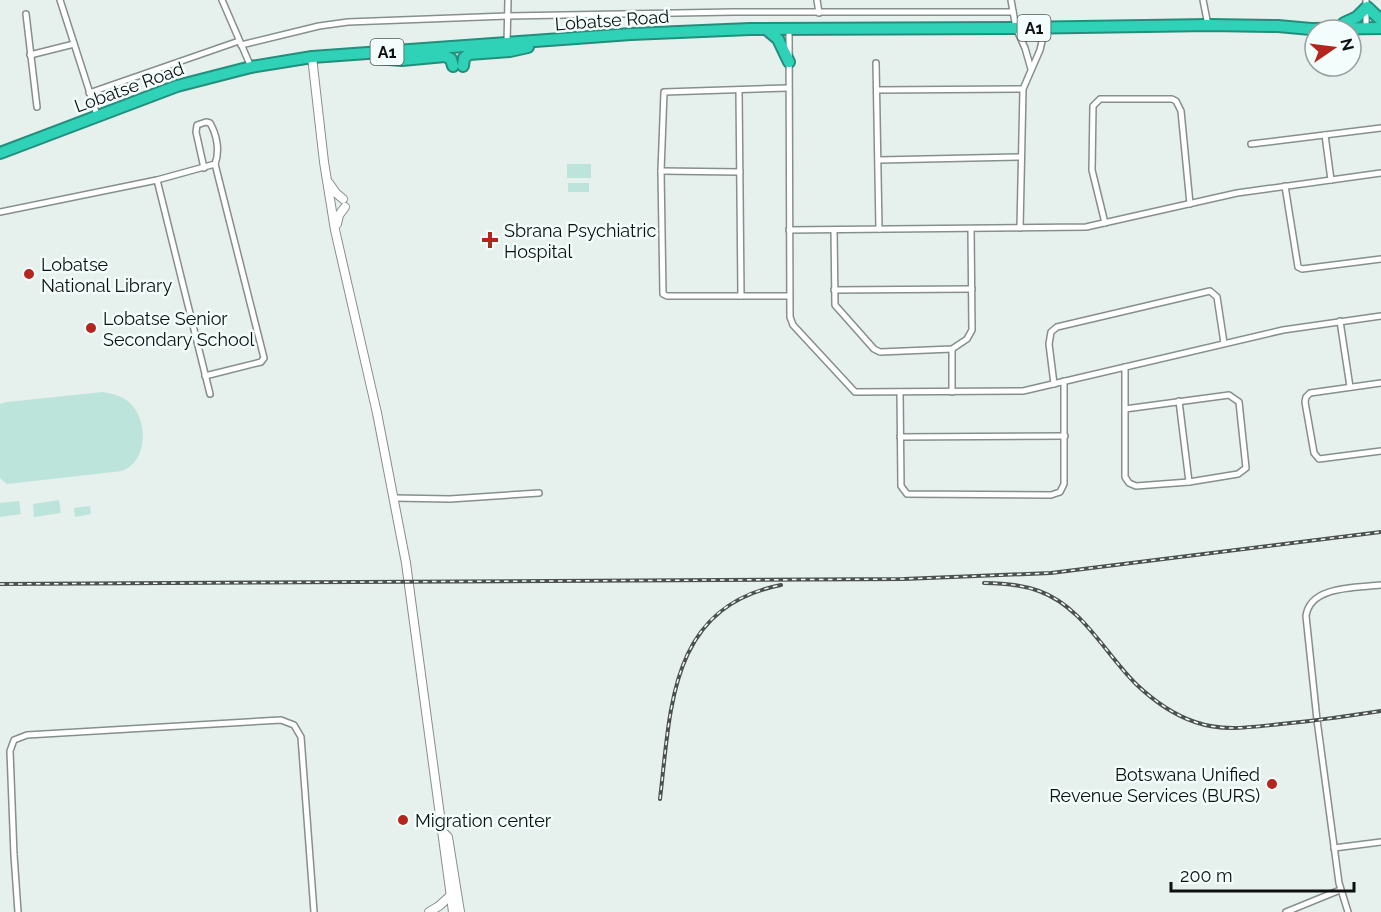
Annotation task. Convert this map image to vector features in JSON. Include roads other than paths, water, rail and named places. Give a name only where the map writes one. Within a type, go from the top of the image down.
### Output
[{"type":"highway","points":[[1355,18],[1366,4],[1381,21]]},
{"type":"highway","name":"Lobatse Road","points":[[0,153],[177,86],[251,66],[312,57],[631,34],[766,29],[1209,25],[1311,29],[1366,26],[1381,21]]},
{"type":"highway","name":"Lobatse Road","points":[[1278,26],[1303,23]]},
{"type":"highway","name":"Lobatse Road","points":[[1363,26],[1381,28]]},
{"type":"highway","points":[[766,29],[778,39],[789,62]]},
{"type":"highway","points":[[347,55],[394,60],[446,56],[458,66],[469,54],[510,51],[566,39]]},
{"type":"street","points":[[60,0],[97,116]]},
{"type":"street","points":[[222,0],[251,66]]},
{"type":"street","points":[[507,43],[508,0]]},
{"type":"street","points":[[817,0],[819,13]]},
{"type":"street","points":[[1011,0],[1016,28],[1031,69]]},
{"type":"street","points":[[1203,0],[1209,25]]},
{"type":"street","points":[[1366,4],[1366,26]]},
{"type":"street","points":[[89,93],[240,43],[341,22],[507,16],[1013,12]]},
{"type":"street","points":[[26,14],[37,107]]},
{"type":"street","points":[[1020,228],[1023,89],[1042,44],[1045,28]]},
{"type":"street","points":[[789,29],[790,317],[794,325],[857,393],[1023,391],[1283,330],[1381,316]]},
{"type":"street","points":[[30,55],[74,44]]},
{"type":"street","points":[[312,57],[335,230],[377,413],[406,562],[443,832],[441,838],[453,912]]},
{"type":"street","points":[[876,63],[879,229]]},
{"type":"street","points":[[788,88],[663,93],[661,171],[663,294],[667,296],[789,296]]},
{"type":"street","points":[[877,90],[1023,89]]},
{"type":"street","points":[[739,91],[741,296]]},
{"type":"street","points":[[1105,223],[1092,166],[1094,106],[1100,99],[1172,99],[1176,101],[1181,111],[1190,204]]},
{"type":"street","points":[[204,168],[196,132],[197,125],[200,123],[210,123],[219,152],[215,164],[264,358],[261,362],[205,376]]},
{"type":"street","points":[[1251,144],[1381,128]]},
{"type":"street","points":[[1325,135],[1331,180]]},
{"type":"street","points":[[879,160],[1020,157]]},
{"type":"street","points":[[0,212],[157,180],[215,164]]},
{"type":"street","points":[[661,171],[740,172]]},
{"type":"street","points":[[789,230],[1086,227],[1238,193],[1381,173]]},
{"type":"street","points":[[327,179],[344,203],[335,230]]},
{"type":"street","points":[[157,180],[210,394]]},
{"type":"street","points":[[1285,186],[1299,267],[1302,269],[1381,259]]},
{"type":"street","points":[[834,230],[834,290],[837,308],[877,351],[952,349],[967,339],[972,332],[971,229]]},
{"type":"street","points":[[834,290],[972,289]]},
{"type":"street","points":[[1054,384],[1049,344],[1051,332],[1057,327],[1210,291],[1217,297],[1224,343]]},
{"type":"street","points":[[1340,321],[1350,387]]},
{"type":"street","points":[[952,349],[952,392]]},
{"type":"street","points":[[1125,367],[1125,409],[1126,481],[1136,486],[1189,482],[1238,474],[1246,468],[1239,402],[1229,395],[1125,409]]},
{"type":"street","points":[[900,392],[901,486],[909,496],[1051,495],[1060,492],[1065,484],[1064,381]]},
{"type":"street","points":[[1381,383],[1310,393],[1305,402],[1314,453],[1319,459],[1381,451]]},
{"type":"street","points":[[1179,401],[1189,482]]},
{"type":"street","points":[[900,437],[1065,436]]},
{"type":"street","points":[[394,498],[450,500],[539,494]]},
{"type":"street","points":[[1348,912],[1340,890],[1334,848],[1317,720],[1307,611],[1315,600],[1331,592],[1381,585]]},
{"type":"street","points":[[18,912],[10,752],[14,740],[27,735],[281,720],[294,725],[301,736],[314,912]]},
{"type":"street","points":[[443,832],[448,837],[460,912]]},
{"type":"street","points":[[1334,848],[1381,842]]},
{"type":"street","points":[[1286,912],[1340,890]]},
{"type":"street","points":[[429,912],[450,896]]},
{"type":"railway","points":[[0,584],[904,579],[1051,573],[1381,532]]},
{"type":"railway","points":[[984,583],[1026,587],[1055,598],[1081,620],[1143,691],[1172,711],[1195,722],[1216,727],[1248,727],[1381,711]]},
{"type":"railway","points":[[660,799],[674,697],[683,666],[696,638],[716,615],[744,597],[781,585]]},
{"type":"place","name":"Sbrana Psychiatric Hospital","points":[[490,240]]},
{"type":"place","name":"Lobatse National Library","points":[[29,274]]},
{"type":"place","name":"Lobatse Senior Secondary School","points":[[91,328]]},
{"type":"place","name":"Botswana Unified Revenue Services (BURS)","points":[[1272,784]]},
{"type":"place","name":"Migration center","points":[[403,820]]}]
